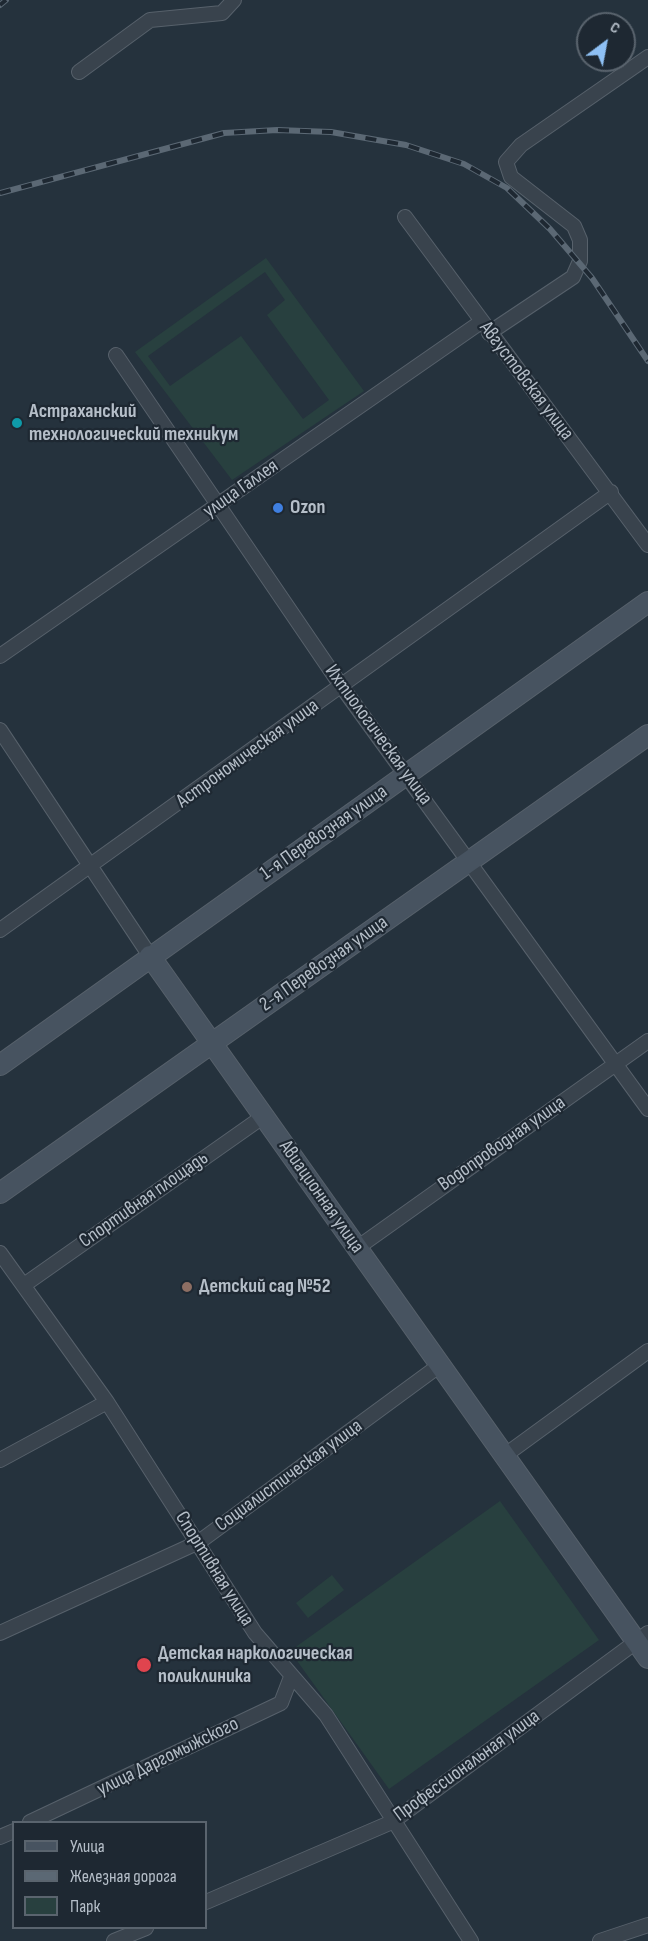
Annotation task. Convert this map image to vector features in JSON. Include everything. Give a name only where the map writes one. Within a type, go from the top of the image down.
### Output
[{"type":"street","points":[[80,72],[150,20],[222,13],[234,0]]},
{"type":"street","name":"улица Галлея","points":[[0,656],[220,504],[485,327],[573,277],[580,261],[580,240],[574,226],[511,177],[506,162],[521,145],[648,57]]},
{"type":"street","name":"Августовская улица","points":[[405,217],[648,544]]},
{"type":"street","name":"Ихтиологическая улица","points":[[116,355],[220,504],[342,687],[648,1109]]},
{"type":"street","name":"Астрономическая улица","points":[[0,930],[611,492]]},
{"type":"street","name":"1-я Перевозная улица","points":[[0,1065],[648,602]]},
{"type":"street","name":"Авиационная улица","points":[[0,730],[150,956],[504,1456],[642,1637],[648,1658]]},
{"type":"street","name":"2-я Перевозная улица","points":[[0,1193],[648,735]]},
{"type":"street","name":"Водопроводная улица","points":[[357,1248],[648,1041]]},
{"type":"street","name":"Спортивная площадь","points":[[24,1285],[264,1116]]},
{"type":"street","name":"Спортивная улица","points":[[2,1262],[24,1285],[107,1402],[199,1542],[255,1633],[326,1715],[392,1822],[471,1941]]},
{"type":"street","points":[[504,1456],[648,1351]]},
{"type":"street","name":"Социалистическая улица","points":[[0,1633],[199,1542],[440,1365]]},
{"type":"street","points":[[0,1460],[107,1402]]},
{"type":"street","name":"Профессиональная улица","points":[[207,1902],[392,1822],[642,1637]]},
{"type":"street","name":"улица Даргомыжского","points":[[32,1821],[281,1703],[291,1677]]},
{"type":"street","points":[[600,1941],[648,1925]]},
{"type":"street","points":[[114,1941],[144,1929]]},
{"type":"green space","points":[[266,258],[364,391],[232,480],[135,352]],"holes":[[[265,272],[285,300],[267,315],[329,400],[303,419],[241,336],[170,386],[148,356]]]},
{"type":"green space","points":[[500,1501],[599,1640],[389,1789],[290,1651]]},
{"type":"green space","points":[[332,1575],[344,1590],[308,1618],[296,1603]]},
{"type":"railway","points":[[0,5],[6,0]]},
{"type":"railway","points":[[0,193],[224,133],[277,130],[331,132],[406,145],[464,164],[507,188],[550,229],[592,278],[648,361]]},
{"type":"place","name":"Астраханский технологический техникум","points":[[17,423]]},
{"type":"place","name":"Ozon","points":[[278,508]]},
{"type":"place","name":"Детский сад №52","points":[[187,1287]]},
{"type":"place","name":"Детская наркологическая поликлиника","points":[[144,1665]]}]
